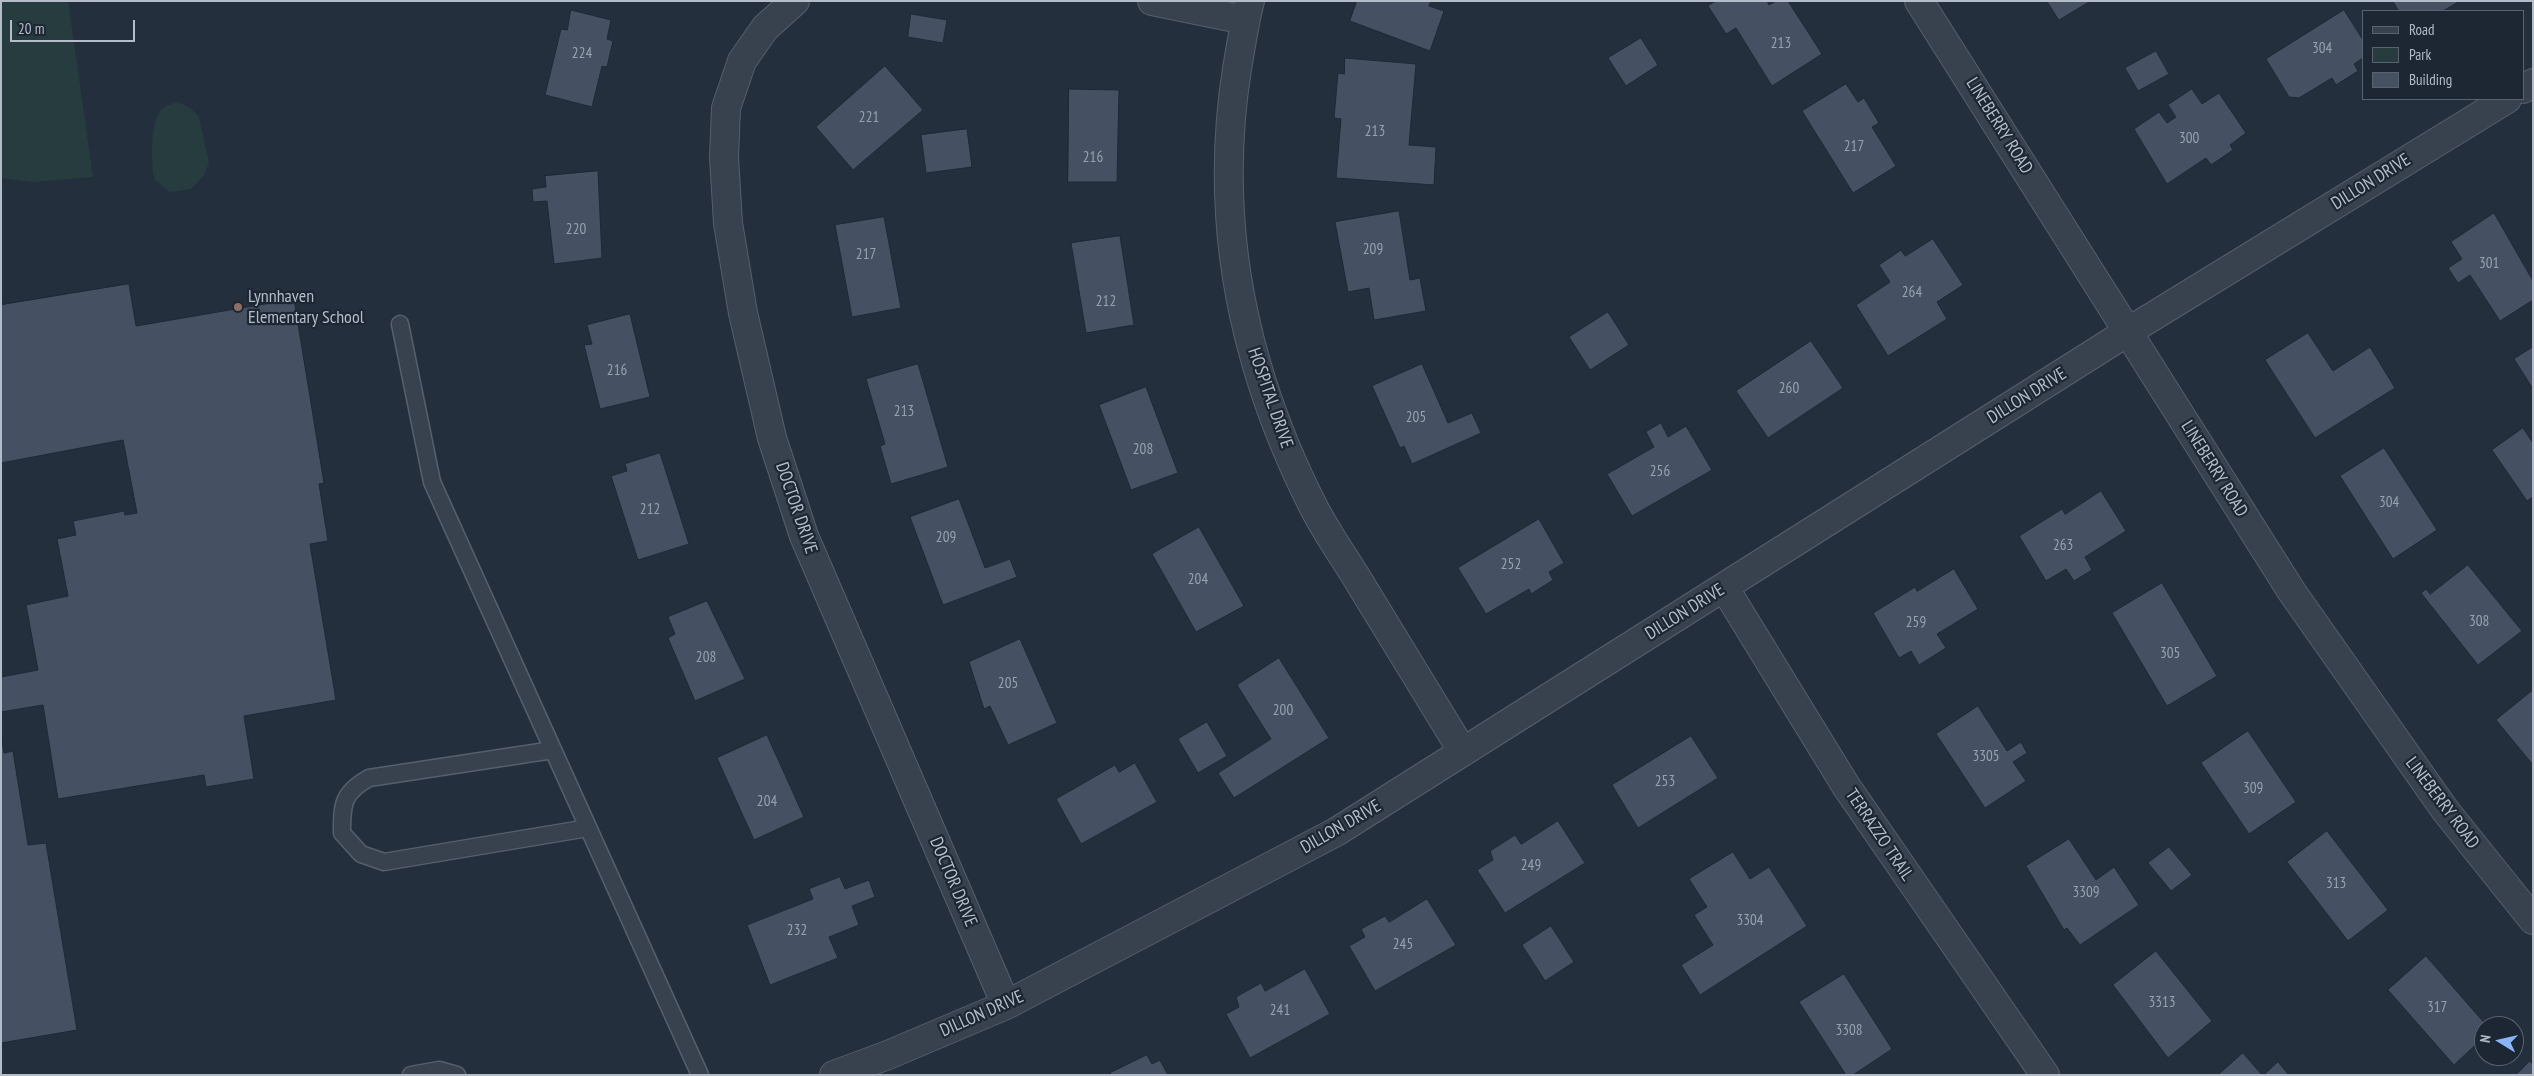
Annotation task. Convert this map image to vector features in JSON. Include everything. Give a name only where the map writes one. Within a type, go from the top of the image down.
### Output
[{"type":"street","name":"DOCTOR DRIVE","points":[[795,1],[765,28],[742,61],[726,108],[724,157],[728,223],[742,313],[772,438],[804,536],[1006,1005]]},
{"type":"street","points":[[1152,1],[1248,11]]},
{"type":"street","name":"LINEBERRY ROAD","points":[[1919,1],[2129,331],[2193,438],[2292,592],[2444,810],[2533,920]]},
{"type":"street","name":"HOSPITAL DRIVE","points":[[1248,11],[1230,116],[1228,196],[1236,274],[1253,357],[1275,424],[1311,504],[1463,752]]},
{"type":"street","name":"DILLON DRIVE","points":[[834,1075],[888,1055],[1006,1005],[1336,832],[2129,331],[2505,100]]},
{"type":"street","name":"TERRAZZO TRAIL","points":[[1724,587],[1846,786],[2045,1075]]},
{"type":"lane","points":[[400,324],[432,482],[700,1075]]},
{"type":"lane","points":[[553,750],[369,778],[355,786],[342,806],[342,833],[360,854],[384,862],[588,828]]},
{"type":"lane","points":[[411,1075],[439,1070],[457,1075]]},
{"type":"green space","points":[[1,1],[68,1],[93,177],[32,182],[1,178]]},
{"type":"green space","points":[[178,102],[190,108],[199,117],[209,163],[204,175],[191,189],[170,192],[155,180],[152,164],[152,142],[153,131],[159,113],[163,108]]},
{"type":"building","points":[[1357,1],[1431,1],[1429,6],[1444,11],[1430,51],[1350,21]]},
{"type":"building","points":[[1716,1],[1767,1],[1769,5],[1776,1],[1788,1],[1822,54],[1772,86],[1736,28],[1726,34],[1708,6]]},
{"type":"building","points":[[2047,1],[2089,1],[2089,2],[2059,20]]},
{"type":"building","points":[[2393,1],[2460,1],[2445,10],[2398,10]]},
{"type":"building","points":[[571,10],[611,20],[607,39],[613,41],[607,67],[602,66],[592,107],[545,95],[561,29],[567,30]]},
{"type":"building","points":[[2344,10],[2362,38],[2362,59],[2354,64],[2358,71],[2336,85],[2332,78],[2299,98],[2289,97],[2266,59]]},
{"type":"building","points":[[911,14],[947,20],[943,43],[908,37]]},
{"type":"building","points":[[1641,38],[1658,65],[1626,86],[1608,58]]},
{"type":"building","points":[[2156,51],[2169,74],[2138,91],[2125,68]]},
{"type":"building","points":[[1345,58],[1416,64],[1409,145],[1436,147],[1434,185],[1336,178],[1341,119],[1334,118],[1338,73],[1344,74]]},
{"type":"building","points":[[885,66],[923,110],[853,170],[816,127]]},
{"type":"building","points":[[1846,84],[1858,102],[1864,98],[1879,123],[1872,127],[1896,166],[1853,193],[1802,111]]},
{"type":"building","points":[[1069,89],[1119,90],[1117,182],[1068,182]]},
{"type":"building","points":[[2192,89],[2202,104],[2219,93],[2246,133],[2230,145],[2233,150],[2211,165],[2206,158],[2167,184],[2134,129],[2159,112],[2167,123],[2176,117],[2168,105]]},
{"type":"building","points":[[967,129],[972,167],[926,173],[921,135]]},
{"type":"building","points":[[598,171],[602,258],[554,264],[547,201],[533,202],[532,189],[546,187],[545,176]]},
{"type":"building","points":[[1399,211],[1410,280],[1420,278],[1426,311],[1374,320],[1369,288],[1348,292],[1335,222]]},
{"type":"building","points":[[2494,213],[2533,281],[2533,300],[2500,321],[2470,275],[2458,283],[2448,268],[2462,259],[2451,242]]},
{"type":"building","points":[[884,217],[901,308],[852,317],[835,225]]},
{"type":"building","points":[[1120,236],[1134,325],[1086,333],[1071,243]]},
{"type":"building","points":[[1933,239],[1963,285],[1937,302],[1947,319],[1888,356],[1856,305],[1890,282],[1879,265],[1901,250],[1905,256]]},
{"type":"building","points":[[129,284],[136,326],[294,299],[324,483],[319,484],[328,541],[310,544],[336,700],[244,716],[254,779],[206,787],[204,775],[58,799],[43,705],[1,712],[1,677],[38,670],[26,605],[68,596],[57,539],[76,535],[73,521],[124,511],[125,515],[137,513],[123,440],[1,463],[1,305]]},
{"type":"building","points":[[1608,312],[1629,345],[1590,370],[1569,337]]},
{"type":"building","points":[[630,314],[650,397],[600,409],[584,345],[592,344],[587,325]]},
{"type":"building","points":[[2308,333],[2333,371],[2370,347],[2395,388],[2315,438],[2265,360]]},
{"type":"building","points":[[1811,341],[1843,388],[1768,438],[1736,391]]},
{"type":"building","points":[[2533,347],[2533,389],[2514,359]]},
{"type":"building","points":[[918,364],[948,467],[891,484],[880,446],[885,444],[866,379]]},
{"type":"building","points":[[1422,364],[1448,423],[1472,413],[1481,433],[1412,464],[1404,446],[1400,448],[1372,386]]},
{"type":"building","points":[[1146,387],[1178,473],[1131,490],[1099,405]]},
{"type":"building","points":[[1661,423],[1668,437],[1686,426],[1712,470],[1632,516],[1607,474],[1654,447],[1646,432]]},
{"type":"building","points":[[2523,428],[2533,443],[2533,497],[2527,501],[2492,450]]},
{"type":"building","points":[[2384,448],[2437,530],[2393,559],[2340,476]]},
{"type":"building","points":[[660,453],[689,544],[638,560],[611,476],[627,471],[625,464]]},
{"type":"building","points":[[2101,491],[2126,531],[2085,557],[2092,570],[2074,581],[2066,569],[2046,581],[2019,536],[2062,509],[2065,514]]},
{"type":"building","points":[[959,499],[985,568],[1010,559],[1017,577],[943,605],[910,517]]},
{"type":"building","points":[[1539,519],[1564,563],[1549,572],[1553,580],[1531,594],[1529,589],[1486,614],[1458,568]]},
{"type":"building","points":[[1199,527],[1244,606],[1196,632],[1152,554]]},
{"type":"building","points":[[2468,565],[2522,631],[2478,665],[2421,593],[2426,589],[2430,594]]},
{"type":"building","points":[[1954,569],[1978,609],[1937,634],[1946,648],[1919,665],[1911,651],[1899,658],[1873,613],[1915,587],[1917,591]]},
{"type":"building","points":[[2162,583],[2217,676],[2167,706],[2112,613]]},
{"type":"building","points":[[707,601],[745,679],[695,701],[668,638],[675,634],[668,617]]},
{"type":"building","points":[[1020,639],[1057,723],[1008,745],[990,706],[984,709],[969,662]]},
{"type":"building","points":[[1279,658],[1329,738],[1234,798],[1218,773],[1271,739],[1237,685]]},
{"type":"building","points":[[2533,690],[2533,765],[2496,720]]},
{"type":"building","points":[[1978,706],[2007,751],[2021,742],[2027,753],[2013,762],[2026,781],[1985,808],[1936,734]]},
{"type":"building","points":[[1207,722],[1227,756],[1198,773],[1178,739]]},
{"type":"building","points":[[2248,731],[2296,802],[2249,834],[2201,763]]},
{"type":"building","points":[[1,734],[4,753],[13,751],[28,845],[46,843],[77,1030],[1,1043]]},
{"type":"building","points":[[767,735],[804,817],[754,840],[717,758]]},
{"type":"building","points":[[1691,736],[1718,778],[1638,828],[1612,785]]},
{"type":"building","points":[[1135,763],[1157,802],[1081,844],[1056,799],[1115,765],[1119,772]]},
{"type":"building","points":[[1558,821],[1585,863],[1505,913],[1477,870],[1493,860],[1490,851],[1515,835],[1521,844]]},
{"type":"building","points":[[2327,831],[2388,910],[2348,941],[2287,862]]},
{"type":"building","points":[[2069,839],[2096,880],[2114,867],[2139,905],[2080,945],[2067,928],[2064,930],[2026,866]]},
{"type":"building","points":[[2169,847],[2192,875],[2171,891],[2148,863]]},
{"type":"building","points":[[1733,852],[1750,879],[1769,867],[1807,926],[1700,995],[1681,965],[1713,945],[1694,915],[1707,907],[1689,879]]},
{"type":"building","points":[[840,877],[845,889],[869,880],[875,897],[852,906],[859,925],[829,937],[838,958],[770,985],[747,925],[813,899],[809,889]]},
{"type":"building","points":[[1427,899],[1456,945],[1375,991],[1349,946],[1365,937],[1361,929],[1385,916],[1389,922]]},
{"type":"building","points":[[1551,926],[1574,962],[1545,981],[1522,945]]},
{"type":"building","points":[[2156,951],[2212,1021],[2168,1058],[2113,985]]},
{"type":"building","points":[[2426,956],[2478,1016],[2474,1016],[2474,1046],[2454,1065],[2388,990]]},
{"type":"building","points":[[1305,969],[1330,1014],[1250,1058],[1226,1014],[1239,1007],[1236,997],[1261,983],[1265,991]]},
{"type":"building","points":[[1844,974],[1892,1049],[1853,1075],[1846,1075],[1799,1002]]},
{"type":"building","points":[[2243,1053],[2262,1075],[2218,1075]]},
{"type":"building","points":[[1147,1055],[1152,1064],[1160,1060],[1168,1075],[1111,1075],[1110,1073]]},
{"type":"building","points":[[2530,1061],[2533,1065],[2533,1075],[2516,1075]]},
{"type":"building","points":[[2278,1062],[2289,1075],[2264,1075]]},
{"type":"place","name":"Lynnhaven Elementary School","points":[[238,307]]}]
